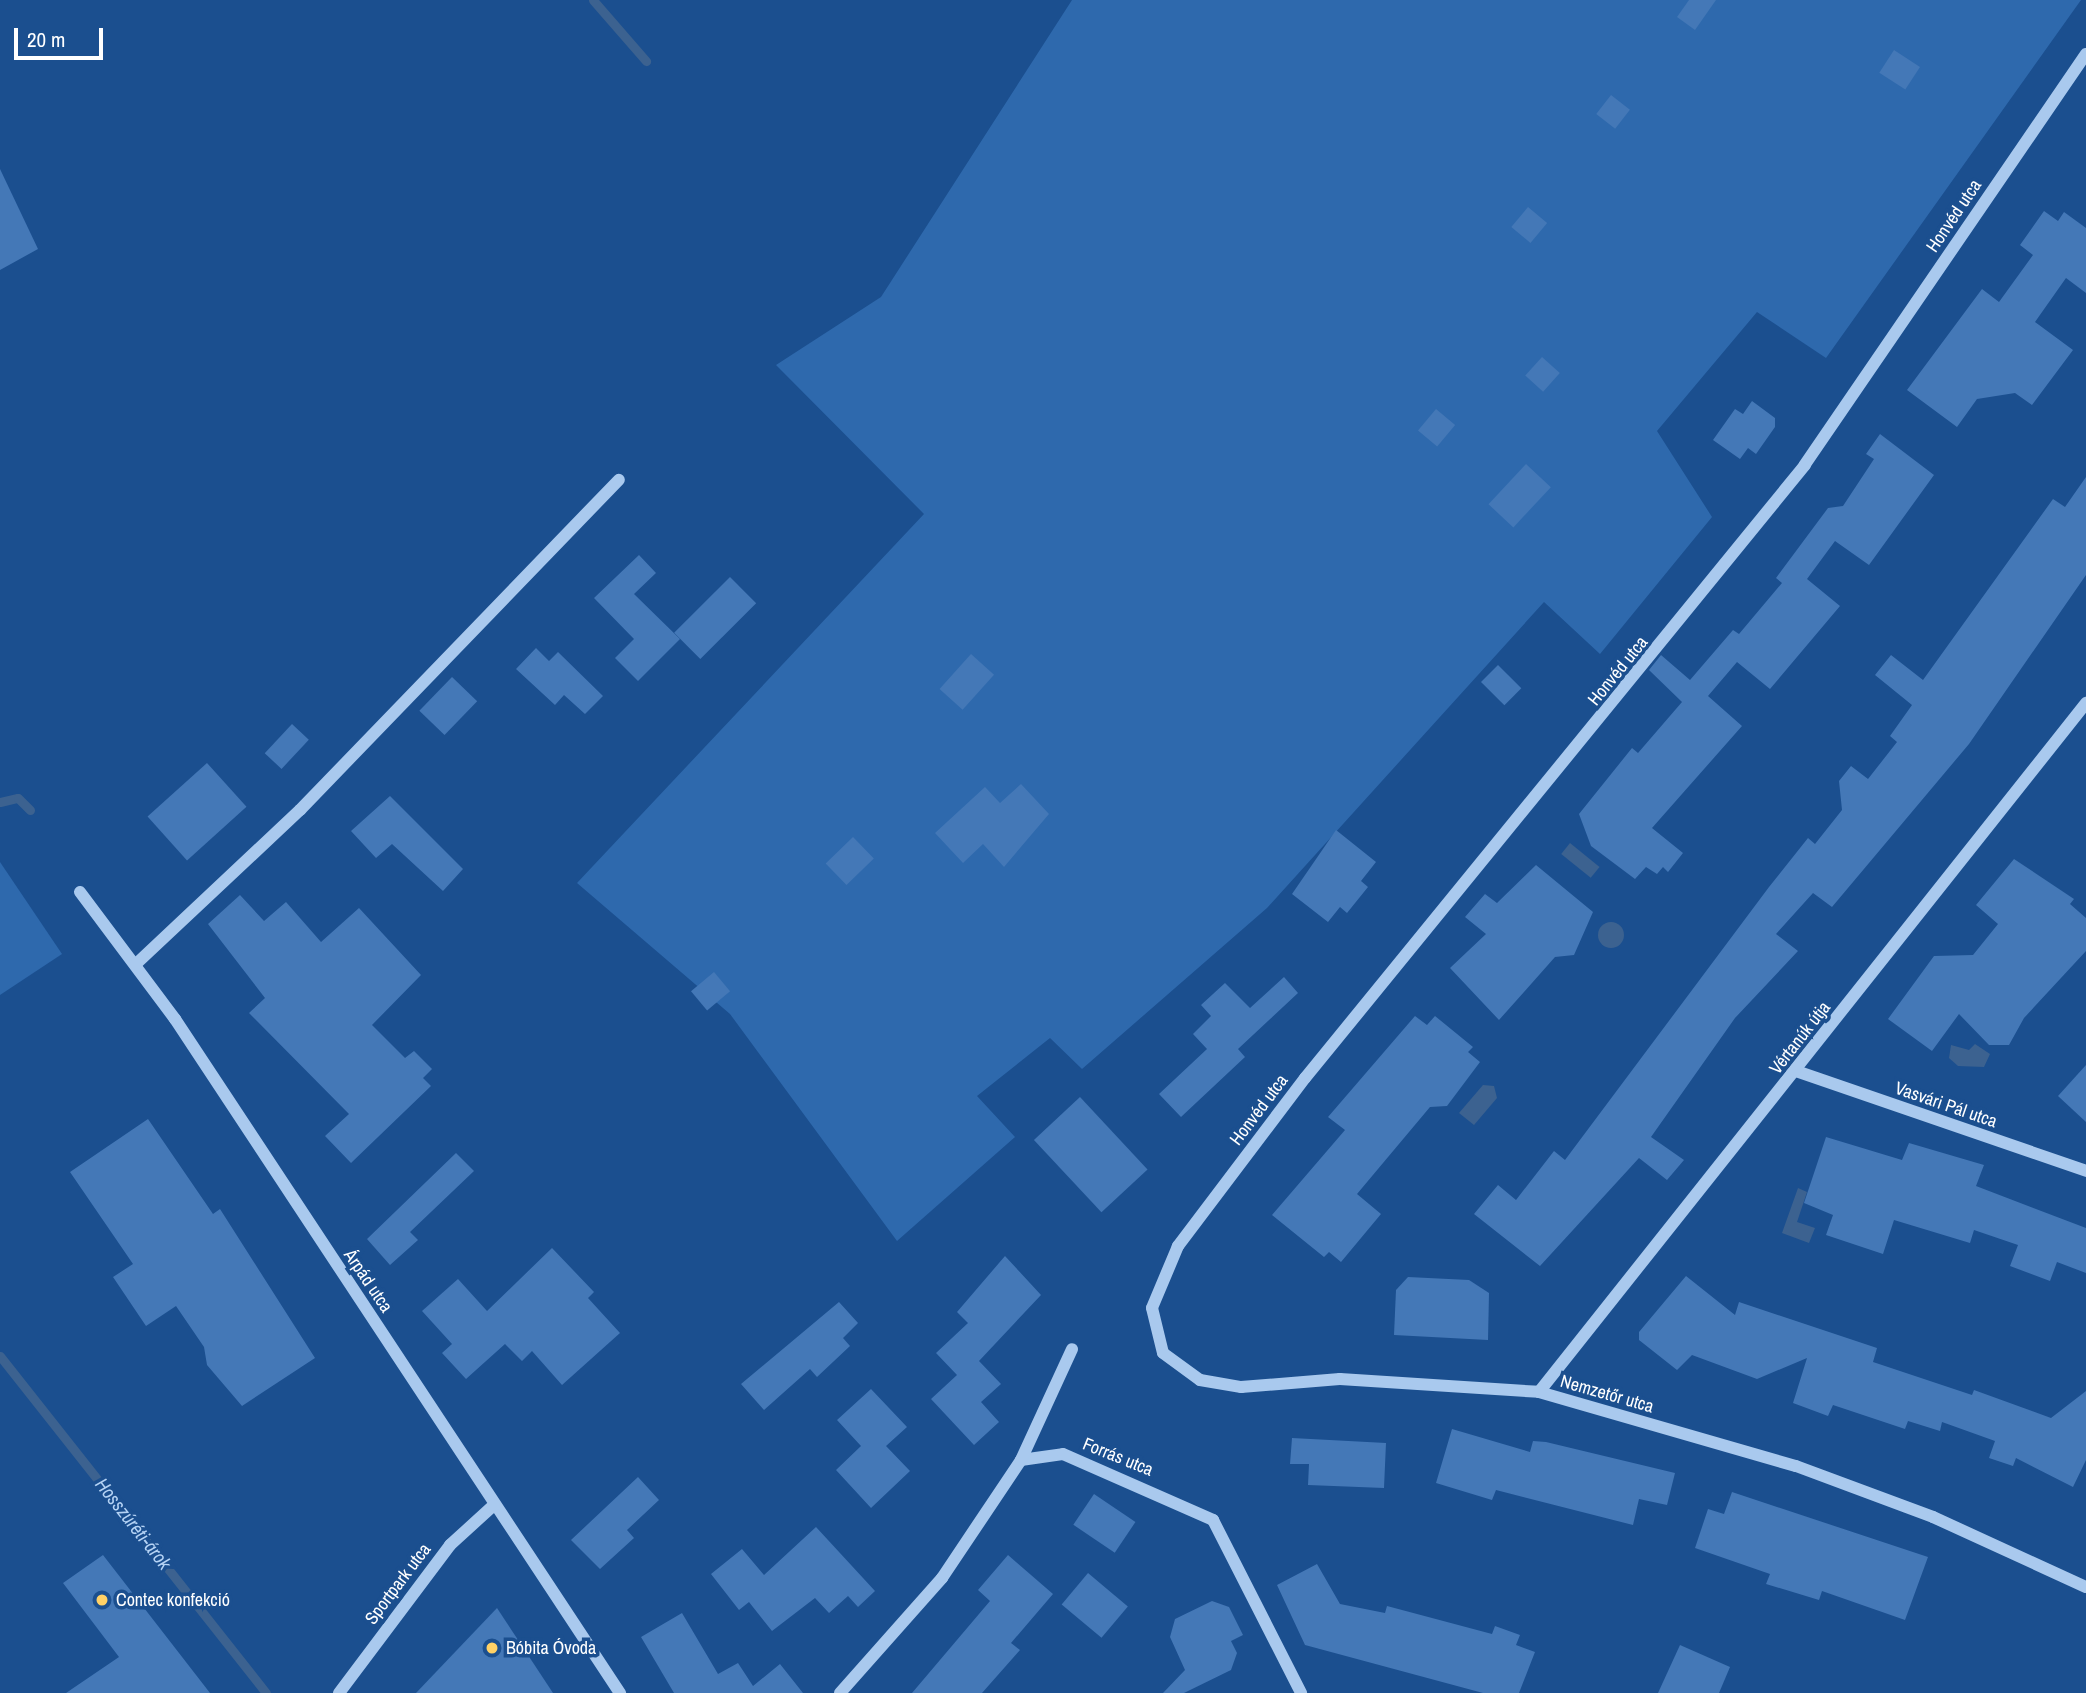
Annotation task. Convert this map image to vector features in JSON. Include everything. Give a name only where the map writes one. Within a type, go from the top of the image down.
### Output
[{"type":"street","name":"Honvéd utca","points":[[1157,1292],[1178,1246],[1305,1078],[1805,465],[2086,54]]},
{"type":"street","points":[[136,964],[300,810],[619,480]]},
{"type":"street","name":"Vértanúk útja","points":[[1539,1392],[2081,721],[2086,703]]},
{"type":"street","name":"Árpád utca","points":[[80,892],[136,964],[620,1693]]},
{"type":"street","name":"Vasvári Pál utca","points":[[1796,1072],[2086,1171]]},
{"type":"street","name":"Nemzetőr utca","points":[[1157,1292],[1156,1339],[1173,1364],[1200,1380],[1241,1387],[1340,1379],[1539,1392],[1796,1466],[1933,1517],[2086,1587]]},
{"type":"street","points":[[841,1693],[943,1578],[1021,1460],[1072,1349]]},
{"type":"street","name":"Forrás utca","points":[[1021,1460],[1063,1454],[1213,1520],[1301,1693]]},
{"type":"street","name":"Sportpark utca","points":[[339,1693],[450,1545],[494,1505]]},
{"type":"shaded area","points":[[1072,0],[2081,0],[1826,358],[1757,312],[1657,431],[1712,517],[1600,654],[1544,602],[1267,908],[1082,1069],[1050,1038],[977,1096],[1015,1137],[897,1241],[730,1014],[577,883],[924,514],[776,365],[881,297]]},
{"type":"shaded area","points":[[1570,843],[1600,867],[1591,878],[1561,854]]},
{"type":"shaded area","points":[[0,862],[62,954],[0,995]]},
{"type":"shaded area","points":[[1611,922],[1620,926],[1624,935],[1620,944],[1611,948],[1602,944],[1598,935],[1602,926]]},
{"type":"shaded area","points":[[1975,1044],[1990,1054],[1984,1067],[1958,1066],[1949,1058],[1951,1045],[1969,1050]]},
{"type":"shaded area","points":[[1483,1085],[1494,1086],[1497,1098],[1474,1125],[1459,1113]]},
{"type":"shaded area","points":[[1798,1188],[1807,1192],[1797,1222],[1815,1228],[1809,1243],[1782,1233]]},
{"type":"building","points":[[1689,0],[1716,0],[1695,30],[1677,17]]},
{"type":"building","points":[[1894,50],[1920,67],[1905,90],[1879,73]]},
{"type":"building","points":[[1611,95],[1630,110],[1615,129],[1596,114]]},
{"type":"building","points":[[0,169],[38,249],[0,270]]},
{"type":"building","points":[[1528,207],[1547,223],[1530,243],[1511,227]]},
{"type":"building","points":[[2044,211],[2058,221],[2064,212],[2086,228],[2086,293],[2066,278],[2035,322],[2073,350],[2032,405],[2015,393],[1977,399],[1957,427],[1907,390],[1982,289],[1999,302],[2033,255],[2020,245]]},
{"type":"building","points":[[1542,357],[1560,373],[1543,392],[1525,376]]},
{"type":"building","points":[[1752,401],[1775,418],[1775,427],[1756,454],[1748,448],[1740,459],[1713,440],[1735,409],[1743,414]]},
{"type":"building","points":[[1436,409],[1455,425],[1437,447],[1418,430]]},
{"type":"building","points":[[1880,434],[1934,475],[1869,565],[1835,541],[1807,579],[1840,606],[1770,689],[1737,662],[1708,696],[1742,726],[1652,828],[1683,853],[1668,872],[1663,867],[1657,874],[1646,867],[1635,879],[1591,846],[1579,814],[1632,748],[1638,753],[1682,702],[1649,670],[1661,655],[1690,680],[1733,630],[1739,634],[1782,583],[1776,578],[1828,508],[1843,506],[1874,459],[1866,454]]},
{"type":"building","points":[[1526,464],[1551,487],[1513,527],[1488,504]]},
{"type":"building","points":[[2086,477],[2086,575],[1969,744],[1832,907],[1813,893],[1776,934],[1798,951],[1735,1018],[1651,1137],[1684,1160],[1667,1180],[1639,1158],[1540,1266],[1474,1214],[1498,1185],[1516,1200],[1554,1151],[1565,1160],[1769,887],[1808,838],[1815,844],[1842,810],[1839,781],[1851,766],[1868,779],[1897,742],[1890,736],[1912,705],[1875,675],[1891,655],[1923,680],[2053,499],[2065,507]]},
{"type":"building","points":[[639,555],[656,573],[634,594],[680,639],[638,681],[615,658],[634,639],[594,598]]},
{"type":"building","points":[[730,577],[756,603],[700,659],[674,633]]},
{"type":"building","points":[[536,648],[549,661],[558,652],[603,696],[585,714],[564,695],[555,705],[516,669]]},
{"type":"building","points":[[971,654],[994,675],[963,710],[940,689]]},
{"type":"building","points":[[1498,665],[1521,688],[1504,705],[1481,682]]},
{"type":"building","points":[[452,677],[477,701],[445,735],[419,711]]},
{"type":"building","points":[[292,724],[309,740],[282,769],[265,753]]},
{"type":"building","points":[[207,763],[246,807],[187,860],[148,817]]},
{"type":"building","points":[[1021,784],[1049,814],[1004,867],[983,844],[963,863],[935,833],[985,787],[1000,803]]},
{"type":"building","points":[[390,796],[463,869],[443,891],[392,844],[376,858],[351,831]]},
{"type":"building","points":[[1336,830],[1376,862],[1361,881],[1368,887],[1347,913],[1340,907],[1328,922],[1292,894]]},
{"type":"building","points":[[853,837],[874,859],[847,885],[826,863]]},
{"type":"building","points":[[2014,859],[2074,899],[2070,904],[2086,918],[2086,951],[2024,1018],[2009,1045],[1989,1045],[1959,1014],[1932,1051],[1888,1019],[1934,956],[1973,955],[1998,924],[1976,905]]},
{"type":"building","points":[[1536,865],[1593,912],[1574,955],[1555,957],[1499,1020],[1450,968],[1486,934],[1465,917],[1485,894],[1497,903]]},
{"type":"building","points":[[240,895],[264,921],[286,902],[321,942],[359,908],[421,975],[372,1025],[405,1058],[414,1051],[432,1069],[423,1078],[431,1086],[351,1163],[325,1136],[349,1114],[249,1013],[265,998],[208,924]]},
{"type":"building","points":[[714,972],[730,991],[707,1010],[691,991]]},
{"type":"building","points":[[1284,977],[1298,993],[1238,1049],[1245,1057],[1181,1117],[1159,1094],[1207,1049],[1193,1034],[1211,1016],[1201,1005],[1225,983],[1250,1008]]},
{"type":"building","points":[[1415,1016],[1427,1025],[1435,1016],[1473,1047],[1468,1052],[1480,1062],[1447,1106],[1430,1107],[1357,1194],[1381,1214],[1341,1262],[1329,1252],[1324,1257],[1272,1215],[1345,1130],[1328,1117]]},
{"type":"building","points":[[2086,1065],[2086,1122],[2058,1096]]},
{"type":"building","points":[[1080,1097],[1148,1169],[1101,1212],[1034,1140]]},
{"type":"building","points":[[148,1119],[213,1214],[220,1209],[315,1358],[242,1406],[207,1365],[204,1347],[176,1306],[146,1326],[113,1277],[133,1264],[70,1172]]},
{"type":"building","points":[[1826,1137],[1902,1160],[1909,1143],[1984,1165],[1976,1186],[2086,1228],[2086,1273],[2057,1262],[2050,1281],[2010,1266],[2018,1245],[1974,1230],[1970,1243],[1894,1220],[1883,1254],[1826,1235],[1833,1215],[1804,1203]]},
{"type":"building","points":[[456,1153],[474,1171],[410,1232],[418,1240],[390,1265],[367,1239]]},
{"type":"building","points":[[552,1248],[594,1292],[588,1298],[620,1333],[562,1385],[532,1351],[522,1361],[505,1344],[466,1379],[442,1353],[452,1344],[422,1311],[458,1279],[487,1311]]},
{"type":"building","points":[[1005,1256],[1041,1295],[979,1361],[1001,1384],[981,1402],[999,1422],[974,1445],[931,1399],[957,1375],[936,1353],[968,1323],[957,1312]]},
{"type":"building","points":[[1686,1276],[1735,1315],[1739,1302],[1877,1348],[1873,1362],[1972,1395],[1974,1390],[2051,1418],[2086,1391],[2086,1460],[2073,1487],[2016,1458],[2013,1466],[1989,1458],[1995,1441],[1942,1422],[1940,1431],[1908,1421],[1905,1429],[1833,1405],[1828,1416],[1793,1403],[1807,1358],[1757,1379],[1692,1355],[1677,1370],[1639,1340],[1639,1332]]},
{"type":"building","points":[[1408,1277],[1469,1280],[1489,1293],[1488,1340],[1394,1335],[1396,1290]]},
{"type":"building","points":[[839,1302],[858,1323],[843,1338],[850,1346],[817,1377],[810,1369],[764,1410],[741,1384]]},
{"type":"building","points":[[871,1389],[907,1427],[886,1446],[910,1471],[871,1508],[836,1470],[861,1446],[837,1420]]},
{"type":"building","points":[[1452,1429],[1530,1452],[1533,1441],[1546,1442],[1675,1473],[1667,1505],[1639,1499],[1633,1525],[1496,1490],[1492,1500],[1436,1483]]},
{"type":"building","points":[[1292,1438],[1386,1443],[1384,1488],[1308,1485],[1309,1464],[1290,1464]]},
{"type":"building","points":[[638,1477],[659,1500],[627,1530],[634,1538],[600,1569],[571,1540]]},
{"type":"building","points":[[1732,1492],[1928,1557],[1905,1620],[1822,1591],[1819,1600],[1766,1584],[1770,1574],[1695,1548],[1708,1509],[1724,1514]]},
{"type":"building","points":[[1094,1494],[1135,1522],[1115,1553],[1073,1525]]},
{"type":"building","points":[[816,1527],[875,1591],[858,1607],[848,1596],[829,1613],[815,1598],[772,1631],[749,1602],[739,1610],[711,1574],[742,1549],[764,1575]]},
{"type":"building","points":[[103,1555],[210,1693],[66,1693],[119,1657],[63,1583]]},
{"type":"building","points":[[1008,1555],[1053,1594],[1011,1643],[1020,1650],[982,1693],[912,1693],[990,1601],[978,1590]]},
{"type":"building","points":[[1317,1564],[1340,1604],[1385,1613],[1387,1606],[1492,1634],[1495,1626],[1520,1635],[1516,1645],[1535,1652],[1519,1693],[1483,1693],[1305,1645],[1277,1585]]},
{"type":"building","points":[[1088,1573],[1128,1606],[1101,1638],[1062,1604]]},
{"type":"building","points":[[1212,1601],[1229,1607],[1243,1635],[1231,1641],[1237,1653],[1231,1670],[1184,1693],[1163,1693],[1185,1670],[1170,1637],[1175,1619]]},
{"type":"building","name":"Bóbita Óvoda","points":[[497,1608],[553,1693],[416,1693]]},
{"type":"building","points":[[682,1613],[718,1674],[738,1663],[753,1686],[780,1664],[803,1693],[674,1693],[641,1637]]},
{"type":"building","points":[[1680,1645],[1730,1667],[1719,1693],[1658,1693]]},
{"type":"waterway","points":[[593,0],[646,61]]},
{"type":"waterway","points":[[0,802],[18,798],[30,810]]},
{"type":"waterway","name":"Hosszúréti-árok","points":[[0,1356],[266,1693]]},
{"type":"place","name":"Contec konfekció","points":[[102,1600]]},
{"type":"place","name":"Bóbita Óvoda","points":[[492,1648]]}]
